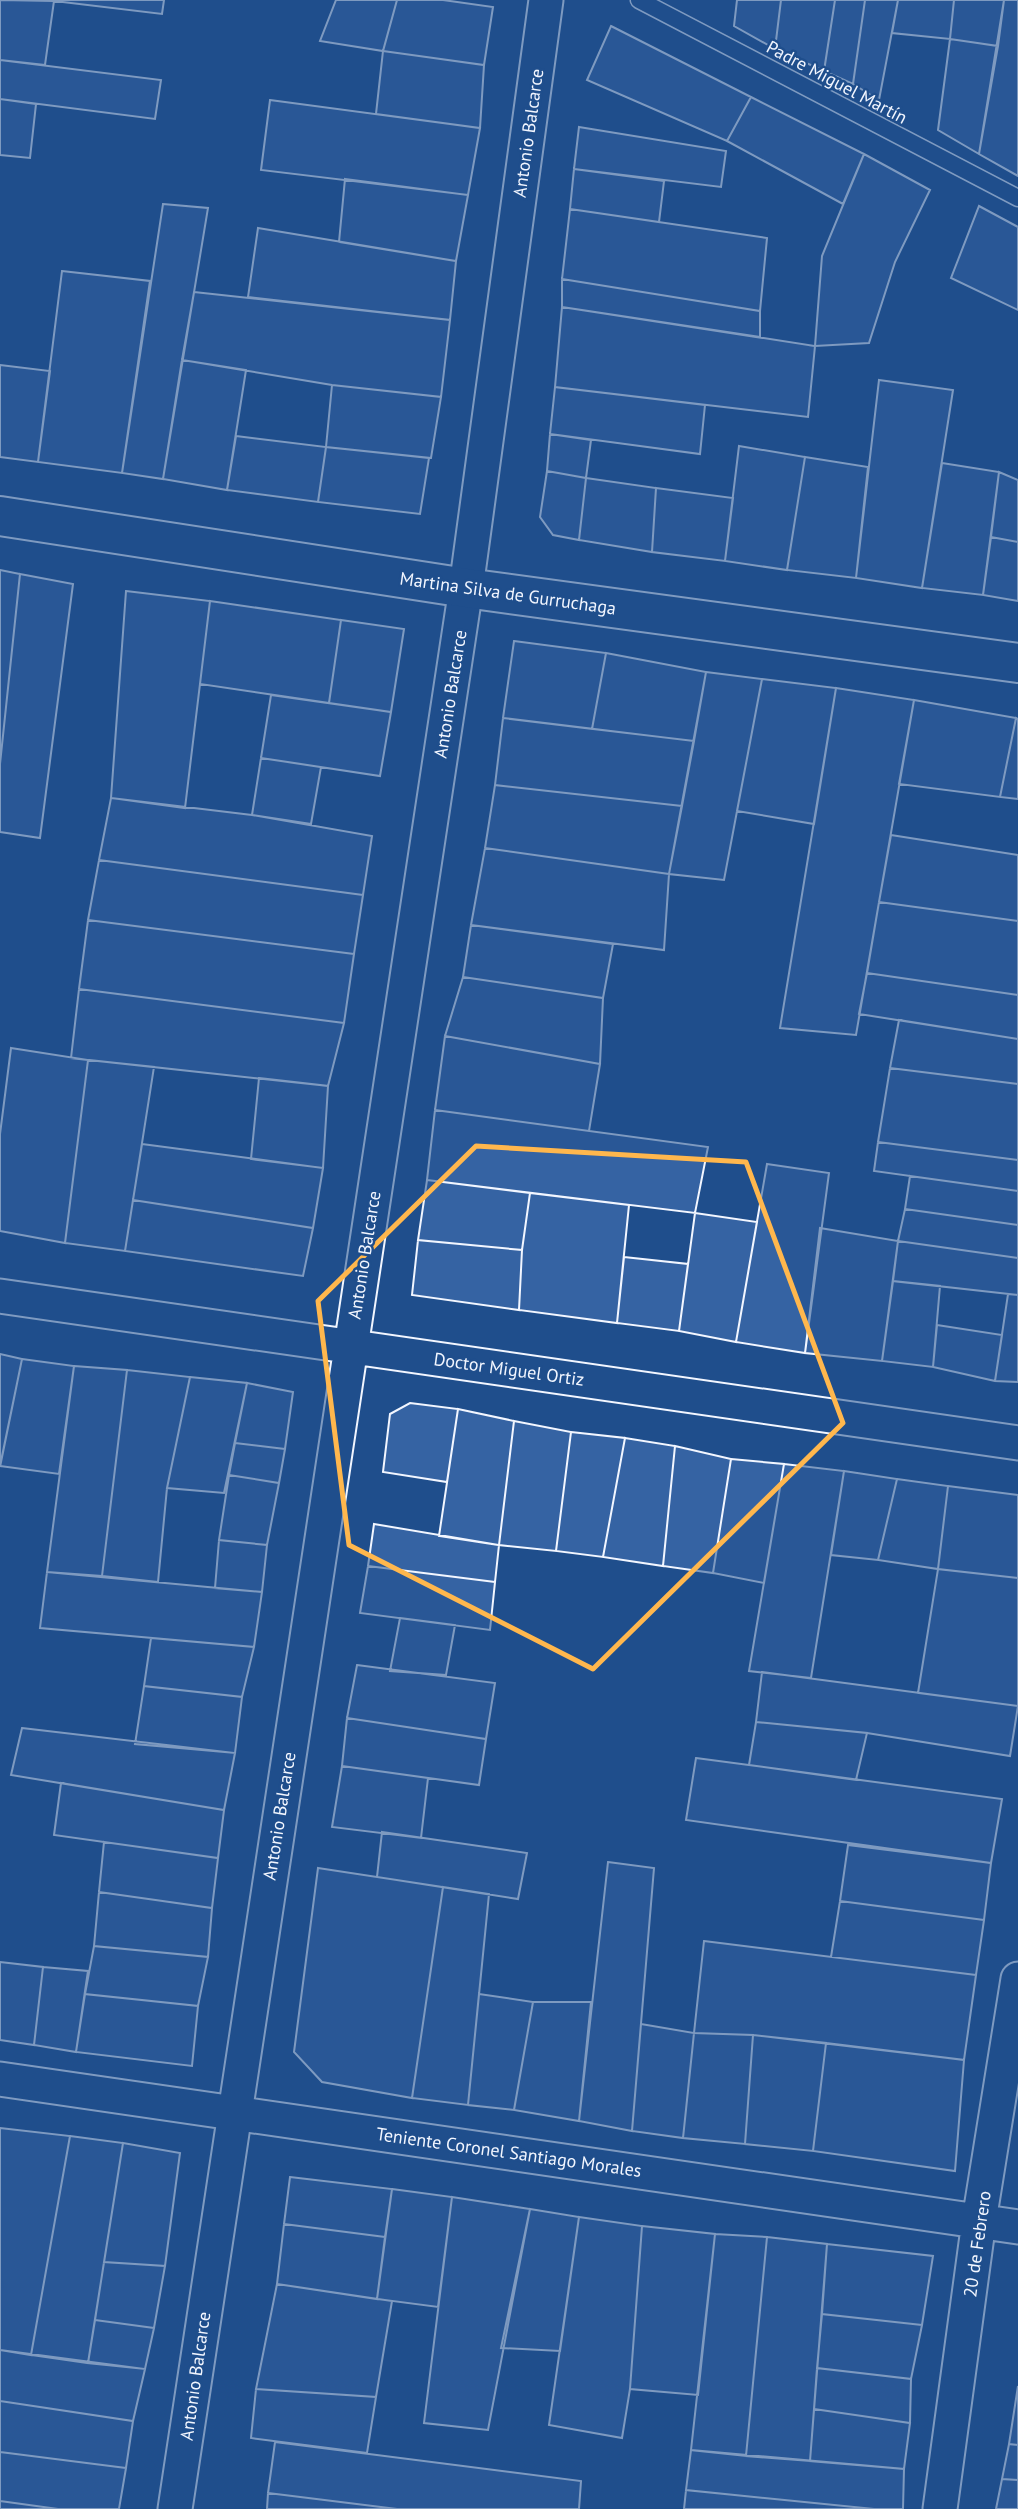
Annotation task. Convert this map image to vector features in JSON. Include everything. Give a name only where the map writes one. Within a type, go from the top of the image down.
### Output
[{"type":"street","name":"Antonio Balcarce","points":[[175,2509],[349,1346],[466,588],[546,0]]},
{"type":"street","name":"Martina Silva de Gurruchaga","points":[[0,516],[466,588],[1018,663]]},
{"type":"street","name":"Doctor Miguel Ortiz","points":[[0,1296],[1018,1443]]},
{"type":"street","name":"20 de Febrero","points":[[940,2509],[979,2221],[1018,1979]]},
{"type":"street","name":"Teniente Coronel Santiago Morales","points":[[0,2079],[1018,2227]]},
{"type":"lane","name":"Padre Miguel Martín","points":[[639,0],[1018,198]]},
{"type":"highlighted area","points":[[476,1146],[746,1162],[843,1423],[593,1669],[349,1545],[318,1301]]},
{"type":"building","points":[[0,0],[54,1],[45,65],[0,60]]},
{"type":"building","points":[[46,0],[164,0],[162,14]]},
{"type":"building","points":[[336,0],[397,0],[383,51],[320,41]]},
{"type":"building","points":[[397,0],[443,0],[493,7],[484,65],[383,51]]},
{"type":"building","points":[[737,0],[781,0],[775,49],[734,26]]},
{"type":"building","points":[[781,0],[835,0],[824,71],[775,49]]},
{"type":"building","points":[[835,0],[865,0],[853,84],[824,71]]},
{"type":"building","points":[[865,0],[898,0],[879,100],[853,84]]},
{"type":"building","points":[[898,0],[954,0],[950,39],[892,33]]},
{"type":"building","points":[[954,0],[1004,0],[998,46],[950,39]]},
{"type":"building","points":[[1004,0],[1018,0],[1018,176],[979,154]]},
{"type":"building","points":[[611,26],[751,97],[727,141],[587,80]]},
{"type":"building","points":[[950,39],[998,46],[979,154],[938,130]]},
{"type":"building","points":[[383,51],[484,65],[480,128],[376,114]]},
{"type":"building","points":[[0,60],[161,80],[155,119],[0,99]]},
{"type":"building","points":[[751,97],[864,154],[843,204],[727,141]]},
{"type":"building","points":[[0,99],[36,104],[30,158],[0,155]]},
{"type":"building","points":[[270,100],[480,128],[468,195],[261,170]]},
{"type":"building","points":[[579,127],[726,151],[721,187],[574,169]]},
{"type":"building","points":[[864,154],[930,190],[895,262],[869,343],[815,346],[822,256]]},
{"type":"building","points":[[574,169],[664,181],[659,222],[570,209]]},
{"type":"building","points":[[345,179],[468,195],[456,261],[339,242]]},
{"type":"building","points":[[163,204],[208,208],[163,479],[122,473]]},
{"type":"building","points":[[979,206],[1018,227],[1018,310],[951,278]]},
{"type":"building","points":[[570,209],[767,238],[760,311],[562,279]]},
{"type":"building","points":[[258,228],[456,261],[450,320],[248,297]]},
{"type":"building","points":[[62,271],[150,281],[122,473],[38,462]]},
{"type":"building","points":[[562,279],[760,311],[760,337],[562,307]]},
{"type":"building","points":[[194,292],[450,320],[441,397],[332,385],[182,360]]},
{"type":"building","points":[[562,307],[815,346],[808,417],[555,387]]},
{"type":"building","points":[[182,360],[246,370],[227,490],[163,479]]},
{"type":"building","points":[[0,365],[50,371],[38,462],[0,457]]},
{"type":"building","points":[[879,380],[953,390],[922,588],[856,578]]},
{"type":"building","points":[[332,385],[441,397],[431,458],[326,447]]},
{"type":"building","points":[[555,387],[705,405],[700,454],[550,434]]},
{"type":"building","points":[[550,434],[591,440],[586,478],[547,471]]},
{"type":"building","points":[[236,436],[326,447],[318,502],[227,490]]},
{"type":"building","points":[[739,446],[805,457],[787,570],[725,561]]},
{"type":"building","points":[[326,447],[429,458],[420,514],[318,502]]},
{"type":"building","points":[[805,457],[868,467],[856,578],[787,570]]},
{"type":"building","points":[[942,463],[999,472],[983,595],[922,588]]},
{"type":"building","points":[[547,471],[586,478],[579,540],[553,535],[540,517]]},
{"type":"building","points":[[999,472],[1018,480],[1018,542],[991,537]]},
{"type":"building","points":[[586,478],[656,488],[652,552],[579,540]]},
{"type":"building","points":[[656,488],[733,498],[725,561],[652,552]]},
{"type":"building","points":[[991,537],[1018,542],[1018,601],[983,595]]},
{"type":"building","points":[[0,570],[20,574],[0,764]]},
{"type":"building","points":[[20,574],[73,584],[40,838],[0,832],[0,764]]},
{"type":"building","points":[[126,591],[210,601],[185,808],[111,798]]},
{"type":"building","points":[[210,601],[341,620],[329,703],[200,684]]},
{"type":"building","points":[[341,620],[404,629],[391,712],[329,703]]},
{"type":"building","points":[[514,641],[606,653],[592,729],[503,718]]},
{"type":"building","points":[[606,653],[706,672],[694,741],[592,729]]},
{"type":"building","points":[[706,672],[762,679],[724,880],[669,874]]},
{"type":"building","points":[[762,679],[836,688],[814,824],[737,811]]},
{"type":"building","points":[[836,688],[914,700],[856,1035],[780,1028]]},
{"type":"building","points":[[271,695],[391,712],[380,776],[261,758]]},
{"type":"building","points":[[914,700],[1016,718],[1000,797],[899,784]]},
{"type":"building","points":[[503,718],[694,741],[682,806],[495,785]]},
{"type":"building","points":[[1016,718],[1018,719],[1018,799],[1000,797]]},
{"type":"building","points":[[261,758],[321,767],[311,824],[252,815]]},
{"type":"building","points":[[495,785],[682,806],[669,874],[485,848]]},
{"type":"building","points":[[111,798],[252,815],[372,836],[363,895],[99,860]]},
{"type":"building","points":[[891,835],[1018,855],[1018,921],[879,902]]},
{"type":"building","points":[[485,848],[669,874],[664,950],[471,925]]},
{"type":"building","points":[[99,860],[363,895],[354,954],[88,920]]},
{"type":"building","points":[[879,902],[1018,921],[1018,995],[867,973]]},
{"type":"building","points":[[88,920],[354,954],[344,1023],[79,989]]},
{"type":"building","points":[[471,925],[613,944],[603,998],[463,977]]},
{"type":"building","points":[[867,973],[1018,995],[1018,1039],[859,1014]]},
{"type":"building","points":[[463,977],[603,998],[600,1064],[445,1036]]},
{"type":"building","points":[[79,989],[344,1023],[328,1086],[71,1058]]},
{"type":"building","points":[[899,1020],[1018,1039],[1018,1084],[890,1068]]},
{"type":"building","points":[[445,1036],[600,1064],[589,1131],[435,1110]]},
{"type":"building","points":[[11,1048],[88,1060],[65,1243],[0,1231],[0,1134]]},
{"type":"building","points":[[88,1060],[154,1067],[125,1251],[65,1243]]},
{"type":"building","points":[[890,1068],[1018,1084],[1018,1160],[878,1142]]},
{"type":"building","points":[[259,1078],[328,1086],[323,1168],[251,1159]]},
{"type":"building","points":[[435,1110],[708,1147],[695,1213],[427,1180]]},
{"type":"building","points":[[878,1142],[1018,1160],[1018,1191],[874,1171]]},
{"type":"building","points":[[142,1144],[323,1168],[313,1228],[133,1200]]},
{"type":"building","points":[[767,1164],[829,1173],[805,1353],[736,1342]]},
{"type":"building","points":[[910,1176],[1018,1191],[1018,1225],[905,1209]]},
{"type":"building","points":[[427,1180],[530,1193],[522,1250],[418,1240]]},
{"type":"building","points":[[530,1193],[629,1205],[617,1323],[519,1310],[522,1250]]},
{"type":"building","points":[[133,1200],[313,1228],[303,1276],[125,1251]]},
{"type":"building","points":[[905,1209],[1018,1225],[1018,1258],[898,1241]]},
{"type":"building","points":[[695,1213],[757,1222],[736,1342],[679,1331]]},
{"type":"building","points":[[820,1228],[898,1241],[882,1361],[805,1353]]},
{"type":"building","points":[[418,1240],[522,1250],[519,1310],[412,1295]]},
{"type":"building","points":[[898,1241],[1018,1258],[1018,1295],[893,1281]]},
{"type":"building","points":[[624,1257],[688,1264],[679,1331],[617,1323]]},
{"type":"building","points":[[893,1281],[940,1286],[933,1367],[882,1361]]},
{"type":"building","points":[[1008,1294],[1018,1295],[1018,1382],[995,1381]]},
{"type":"building","points":[[937,1325],[1002,1335],[995,1381],[933,1367]]},
{"type":"building","points":[[0,1354],[22,1359],[0,1467]]},
{"type":"building","points":[[22,1359],[74,1366],[59,1474],[0,1466]]},
{"type":"building","points":[[74,1366],[127,1370],[102,1576],[47,1572]]},
{"type":"building","points":[[127,1370],[190,1377],[167,1488],[158,1582],[102,1576]]},
{"type":"building","points":[[190,1377],[247,1383],[224,1493],[167,1488]]},
{"type":"building","points":[[247,1383],[293,1392],[285,1449],[235,1443]]},
{"type":"building","points":[[410,1403],[458,1409],[447,1482],[383,1472],[390,1414]]},
{"type":"building","points":[[458,1409],[514,1421],[499,1545],[439,1536]]},
{"type":"building","points":[[514,1421],[571,1432],[556,1551],[499,1545]]},
{"type":"building","points":[[571,1432],[625,1438],[603,1557],[556,1551]]},
{"type":"building","points":[[625,1438],[675,1446],[663,1566],[603,1557]]},
{"type":"building","points":[[235,1443],[285,1449],[279,1483],[229,1475]]},
{"type":"building","points":[[675,1446],[731,1459],[713,1573],[663,1566]]},
{"type":"building","points":[[731,1459],[784,1464],[764,1583],[713,1573]]},
{"type":"building","points":[[784,1464],[844,1471],[811,1678],[749,1671]]},
{"type":"building","points":[[844,1471],[897,1479],[878,1560],[831,1555]]},
{"type":"building","points":[[229,1475],[279,1483],[267,1545],[219,1540]]},
{"type":"building","points":[[897,1479],[948,1486],[938,1569],[878,1560]]},
{"type":"building","points":[[948,1486],[1018,1495],[1018,1578],[938,1569]]},
{"type":"building","points":[[374,1524],[499,1545],[495,1582],[368,1566]]},
{"type":"building","points":[[219,1540],[267,1545],[262,1592],[215,1588]]},
{"type":"building","points":[[368,1566],[495,1582],[490,1630],[360,1613]]},
{"type":"building","points":[[938,1569],[1018,1578],[1018,1706],[918,1693]]},
{"type":"building","points":[[47,1572],[262,1592],[254,1647],[40,1628]]},
{"type":"building","points":[[400,1618],[455,1625],[446,1675],[390,1671]]},
{"type":"building","points":[[151,1638],[254,1647],[242,1697],[144,1686]]},
{"type":"building","points":[[357,1665],[495,1683],[486,1739],[347,1718]]},
{"type":"building","points":[[762,1672],[1018,1706],[1010,1756],[867,1733],[756,1722]]},
{"type":"building","points":[[144,1686],[242,1697],[235,1753],[135,1744]]},
{"type":"building","points":[[347,1718],[486,1739],[479,1785],[342,1766]]},
{"type":"building","points":[[756,1722],[867,1733],[856,1780],[749,1765]]},
{"type":"building","points":[[22,1728],[235,1753],[224,1810],[11,1775]]},
{"type":"building","points":[[696,1758],[1002,1799],[991,1863],[686,1820]]},
{"type":"building","points":[[342,1766],[428,1778],[421,1838],[332,1827]]},
{"type":"building","points":[[61,1783],[224,1810],[218,1858],[54,1835]]},
{"type":"building","points":[[382,1832],[527,1853],[518,1899],[377,1877]]},
{"type":"building","points":[[104,1842],[218,1858],[212,1908],[99,1892]]},
{"type":"building","points":[[848,1845],[991,1863],[984,1920],[840,1901]]},
{"type":"building","points":[[608,1862],[654,1868],[632,2131],[579,2121]]},
{"type":"building","points":[[318,1868],[443,1887],[412,2098],[322,2082],[294,2052]]},
{"type":"building","points":[[443,1887],[489,1894],[468,2105],[412,2098]]},
{"type":"building","points":[[99,1892],[212,1908],[208,1957],[94,1946]]},
{"type":"building","points":[[840,1901],[984,1920],[976,1975],[831,1957]]},
{"type":"building","points":[[704,1941],[976,1975],[964,2060],[753,2035],[694,2033]]},
{"type":"building","points":[[94,1946],[208,1957],[198,2006],[85,1994]]},
{"type":"building","points":[[0,1962],[43,1967],[34,2045],[0,2040]]},
{"type":"building","points":[[43,1967],[88,1971],[76,2052],[34,2045]]},
{"type":"building","points":[[85,1994],[198,2006],[192,2066],[76,2052]]},
{"type":"building","points":[[479,1994],[533,2002],[514,2110],[468,2105]]},
{"type":"building","points":[[533,2002],[591,2002],[579,2121],[514,2110]]},
{"type":"building","points":[[641,2024],[694,2033],[683,2138],[632,2131]]},
{"type":"building","points":[[694,2033],[753,2035],[745,2144],[683,2138]]},
{"type":"building","points":[[753,2035],[826,2043],[813,2151],[745,2144]]},
{"type":"building","points":[[826,2043],[964,2060],[955,2171],[813,2151]]},
{"type":"building","points":[[0,2128],[70,2136],[31,2355],[0,2350]]},
{"type":"building","points":[[70,2136],[123,2143],[88,2363],[31,2355]]},
{"type":"building","points":[[123,2143],[180,2153],[165,2266],[104,2262]]},
{"type":"building","points":[[290,2177],[392,2189],[385,2237],[284,2224]]},
{"type":"building","points":[[392,2189],[452,2197],[438,2307],[377,2299]]},
{"type":"building","points":[[452,2197],[530,2209],[488,2430],[424,2423]]},
{"type":"building","points":[[530,2209],[579,2217],[560,2351],[501,2348]]},
{"type":"building","points":[[579,2217],[642,2226],[630,2389],[622,2438],[549,2425]]},
{"type":"building","points":[[284,2224],[385,2237],[377,2299],[277,2284]]},
{"type":"building","points":[[642,2226],[715,2234],[698,2395],[630,2389]]},
{"type":"building","points":[[715,2234],[767,2237],[746,2456],[691,2450]]},
{"type":"building","points":[[767,2237],[827,2244],[810,2461],[746,2456]]},
{"type":"building","points":[[827,2244],[933,2256],[922,2325],[822,2314]]},
{"type":"building","points":[[104,2262],[165,2266],[154,2328],[95,2320]]},
{"type":"building","points":[[277,2284],[392,2301],[376,2397],[256,2389]]},
{"type":"building","points":[[822,2314],[922,2325],[911,2379],[817,2368]]},
{"type":"building","points":[[95,2320],[154,2328],[145,2369],[88,2363]]},
{"type":"building","points":[[0,2350],[145,2369],[133,2421],[0,2401]]},
{"type":"building","points":[[817,2368],[911,2379],[910,2423],[814,2409]]},
{"type":"building","points":[[1018,2386],[1018,2445],[1009,2444]]},
{"type":"building","points":[[256,2389],[376,2397],[367,2453],[251,2438]]},
{"type":"building","points":[[0,2401],[133,2421],[126,2468],[0,2452]]},
{"type":"building","points":[[814,2409],[910,2423],[904,2469],[810,2461]]},
{"type":"building","points":[[275,2442],[581,2481],[579,2509],[397,2509],[268,2493]]},
{"type":"building","points":[[1009,2444],[1018,2445],[1018,2480],[1002,2479]]},
{"type":"building","points":[[691,2450],[904,2469],[903,2509],[874,2509],[686,2490]]},
{"type":"building","points":[[0,2452],[126,2468],[119,2509],[58,2509],[0,2501]]},
{"type":"building","points":[[1002,2479],[1018,2480],[1018,2509],[996,2509]]},
{"type":"building","points":[[686,2490],[874,2509],[684,2509]]},
{"type":"building","points":[[268,2493],[397,2509],[267,2509]]},
{"type":"building","points":[[0,2501],[58,2509],[0,2509]]}]
